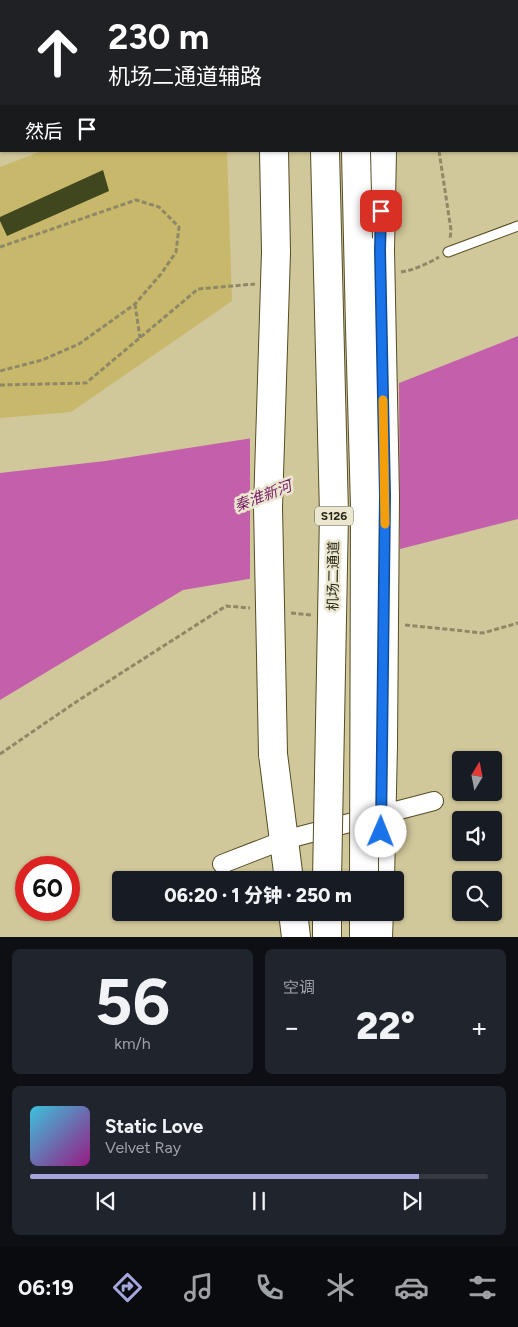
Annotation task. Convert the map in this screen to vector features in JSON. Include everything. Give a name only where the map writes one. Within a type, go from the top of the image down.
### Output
[{"type":"main road","points":[[274,152],[276,252],[268,507],[273,754],[288,871]]},
{"type":"main road","name":"机场二通道","points":[[325,152],[334,514],[327,871]]},
{"type":"main road","name":"S126","points":[[356,152],[365,506],[364,871]]},
{"type":"main road","points":[[380,871],[385,496],[380,250],[382,152]]},
{"type":"main road","points":[[294,921],[296,937]]},
{"type":"main road","points":[[327,921],[327,937]]},
{"type":"main road","points":[[364,921],[364,937]]},
{"type":"main road","points":[[378,937],[379,921]]},
{"type":"street","points":[[222,864],[284,840],[434,801]]},
{"type":"lane","points":[[448,252],[518,226]]},
{"type":"path","points":[[0,247],[136,200],[159,207],[179,227],[176,252],[161,274],[135,304],[79,344],[42,360],[0,371]]},
{"type":"path","points":[[135,304],[140,338]]},
{"type":"shaded area","points":[[39,152],[227,152],[232,301],[71,412],[0,418],[0,167]]},
{"type":"water","name":"秦淮新河","points":[[518,336],[518,519],[349,562],[183,590],[0,700],[0,473],[105,461],[265,436]]},
{"type":"pier","points":[[399,380],[400,551],[349,564],[250,581],[250,435],[264,433]]},
{"type":"building","points":[[103,170],[109,191],[7,236],[0,217]]},
{"type":"slow traffic","points":[[383,400],[385,524]]},
{"type":"route","points":[[381,211],[380,250],[385,496],[381,832]]}]
